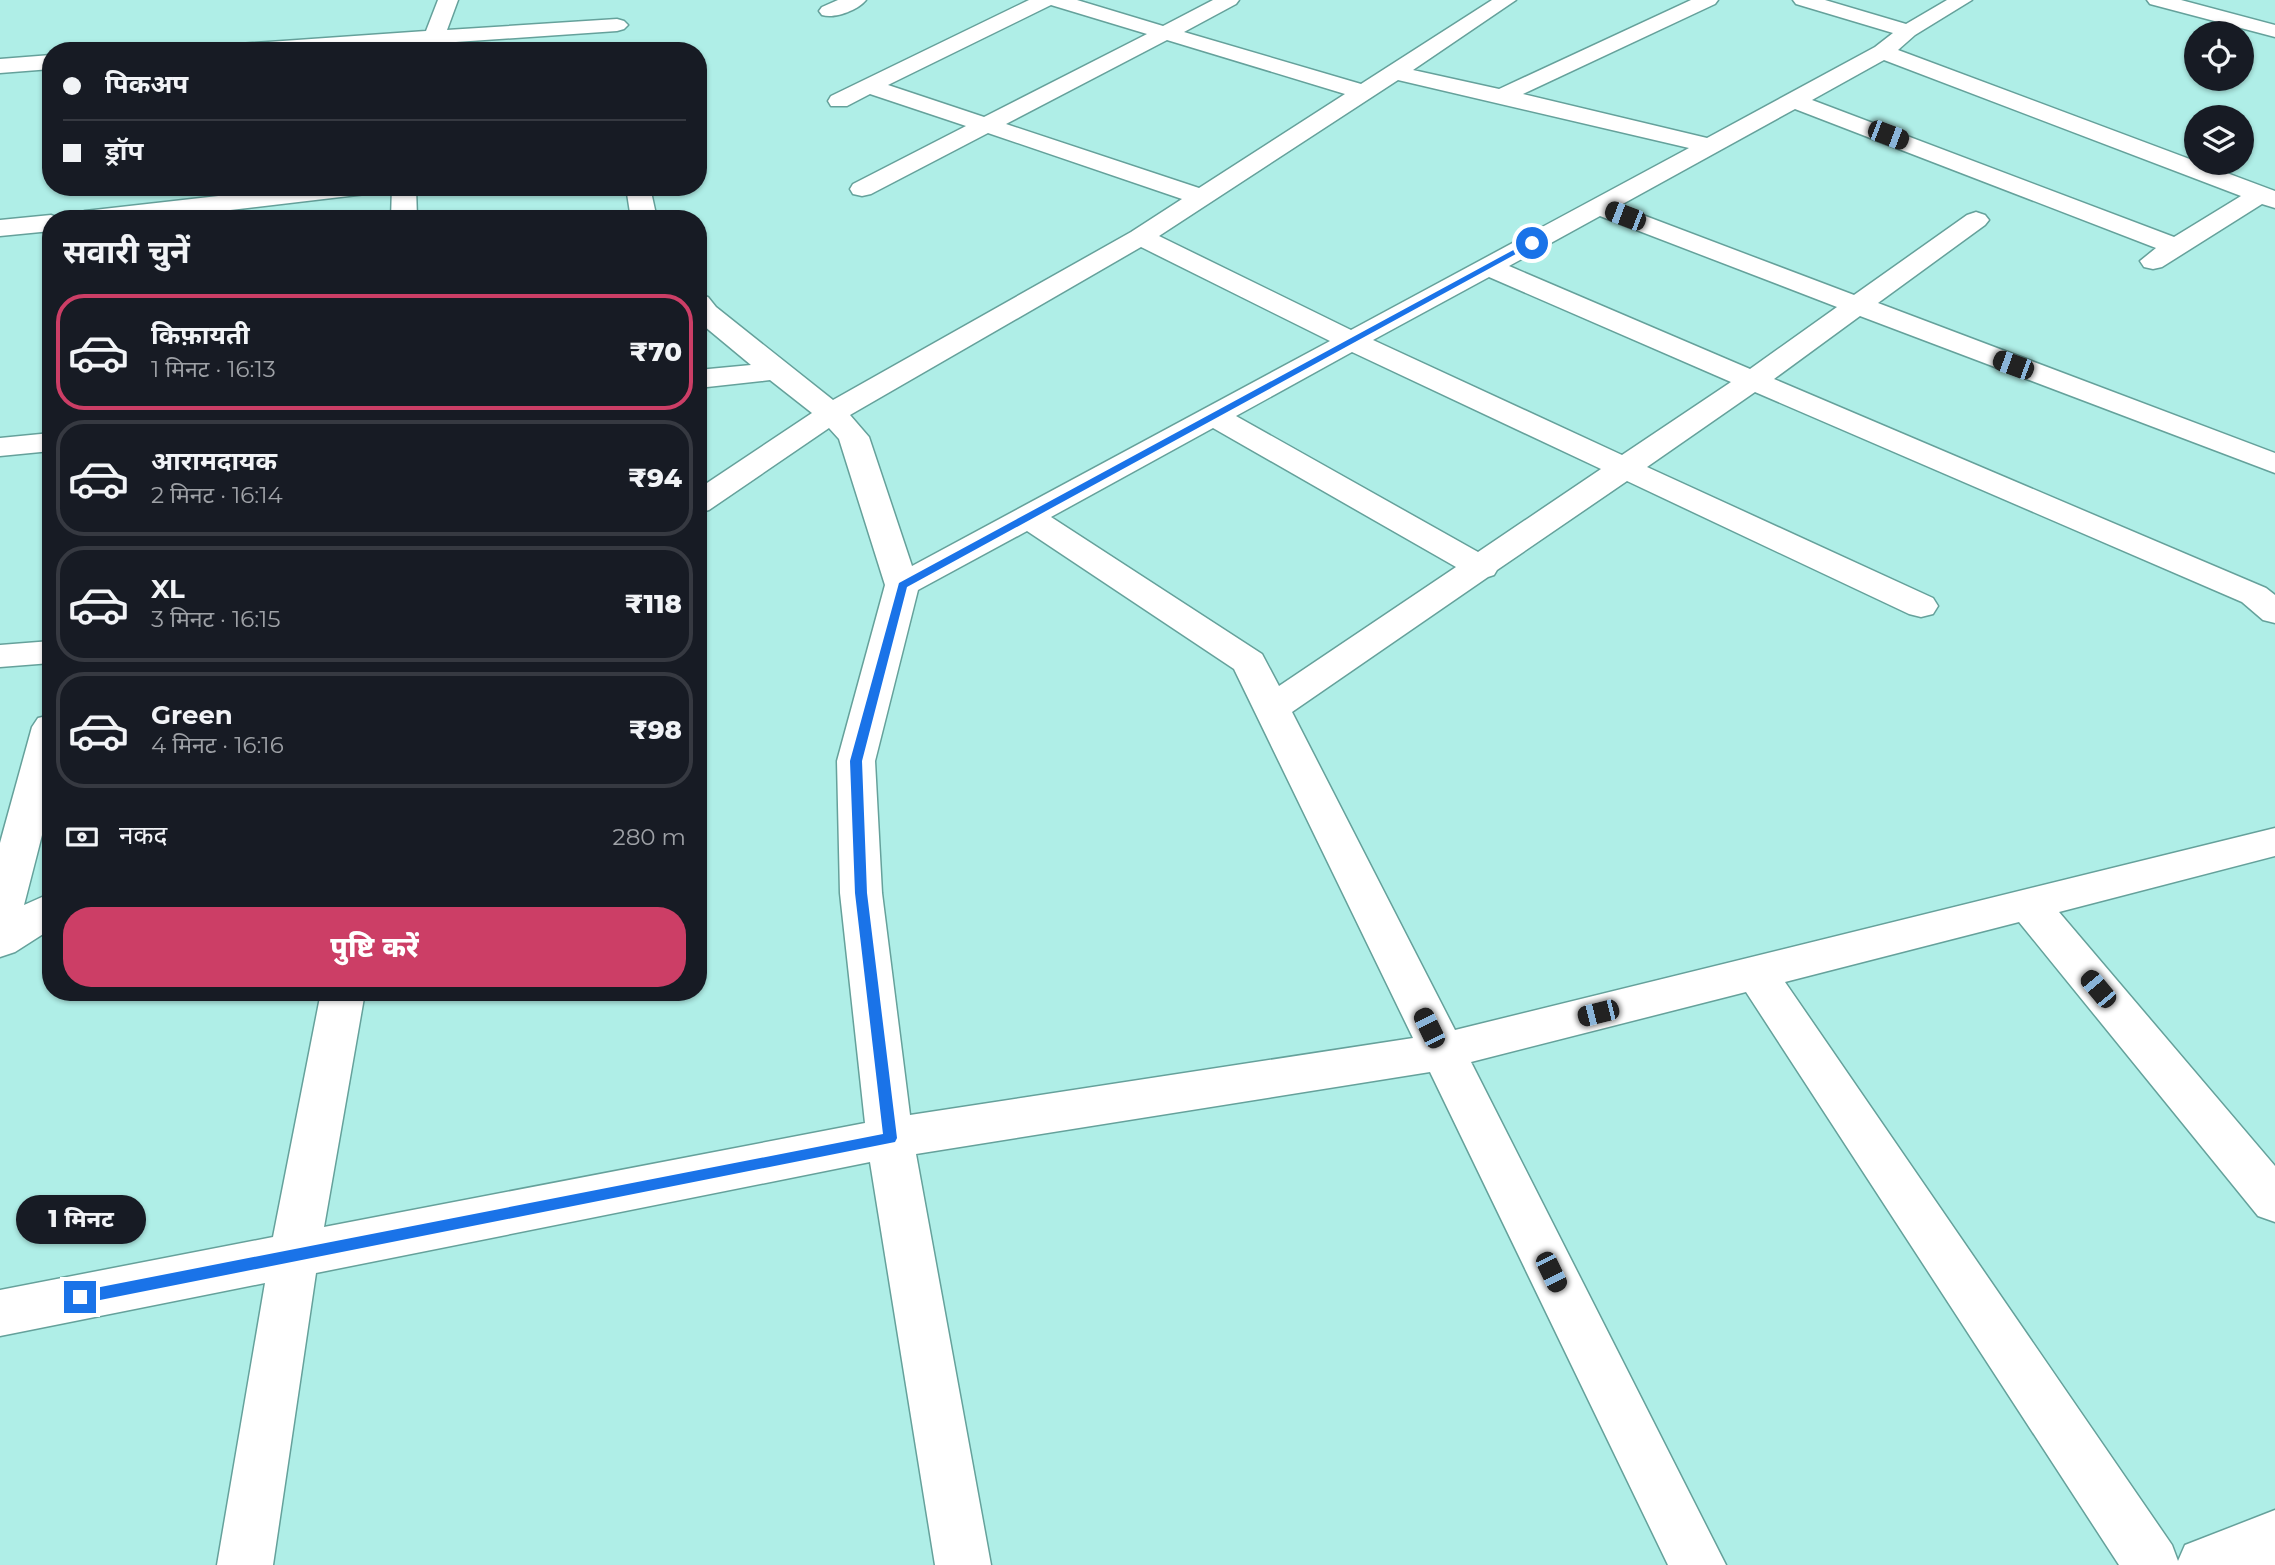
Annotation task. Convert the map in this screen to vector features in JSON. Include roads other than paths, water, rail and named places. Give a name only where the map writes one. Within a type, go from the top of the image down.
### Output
[{"type":"street","points":[[435,37],[448,0]]},
{"type":"street","points":[[617,42],[620,0]]},
{"type":"street","points":[[829,11],[856,0]]},
{"type":"street","points":[[839,100],[1045,0]]},
{"type":"street","points":[[1055,0],[1363,92]]},
{"type":"street","points":[[862,189],[1229,0]]},
{"type":"street","points":[[1500,96],[1708,0]]},
{"type":"street","points":[[1803,0],[1908,31]]},
{"type":"street","points":[[902,585],[1795,101],[1883,52],[1908,31],[1962,0]]},
{"type":"street","points":[[2157,0],[2275,31]]},
{"type":"street","points":[[707,497],[832,413],[1140,237],[1394,72],[1494,2]]},
{"type":"street","points":[[360,42],[617,25]]},
{"type":"street","points":[[1883,52],[2268,197]]},
{"type":"street","points":[[0,66],[42,63]]},
{"type":"street","points":[[1394,72],[1710,146]]},
{"type":"street","points":[[868,86],[1202,197]]},
{"type":"street","points":[[1795,101],[2174,246]]},
{"type":"street","points":[[164,210],[287,196]]},
{"type":"street","points":[[2151,262],[2174,246],[2268,197]]},
{"type":"street","points":[[1599,206],[1856,307],[2275,464]]},
{"type":"street","points":[[1271,709],[1482,568],[1753,380],[1976,220]]},
{"type":"street","points":[[0,228],[42,224]]},
{"type":"street","points":[[1140,237],[1352,341],[1921,606]]},
{"type":"street","points":[[1488,267],[2254,595],[2275,612]]},
{"type":"street","points":[[707,314],[776,372],[832,413],[854,437],[902,585],[856,761],[861,893],[890,1138],[963,1565]]},
{"type":"street","points":[[707,378],[776,372]]},
{"type":"street","points":[[1214,416],[1482,568]]},
{"type":"street","points":[[0,447],[42,443]]},
{"type":"street","points":[[1028,517],[1250,662],[1441,1052],[1698,1565]]},
{"type":"street","points":[[0,656],[42,653]]},
{"type":"street","points":[[0,917],[42,761]]},
{"type":"street","points":[[0,1313],[890,1138],[1441,1052],[2275,842]]},
{"type":"street","points":[[2028,904],[2275,1201]]},
{"type":"street","points":[[0,941],[42,914]]},
{"type":"street","points":[[1756,973],[2152,1565]]},
{"type":"street","points":[[245,1565],[293,1255],[341,1001]]},
{"type":"street","points":[[2206,1565],[2275,1538]]}]
